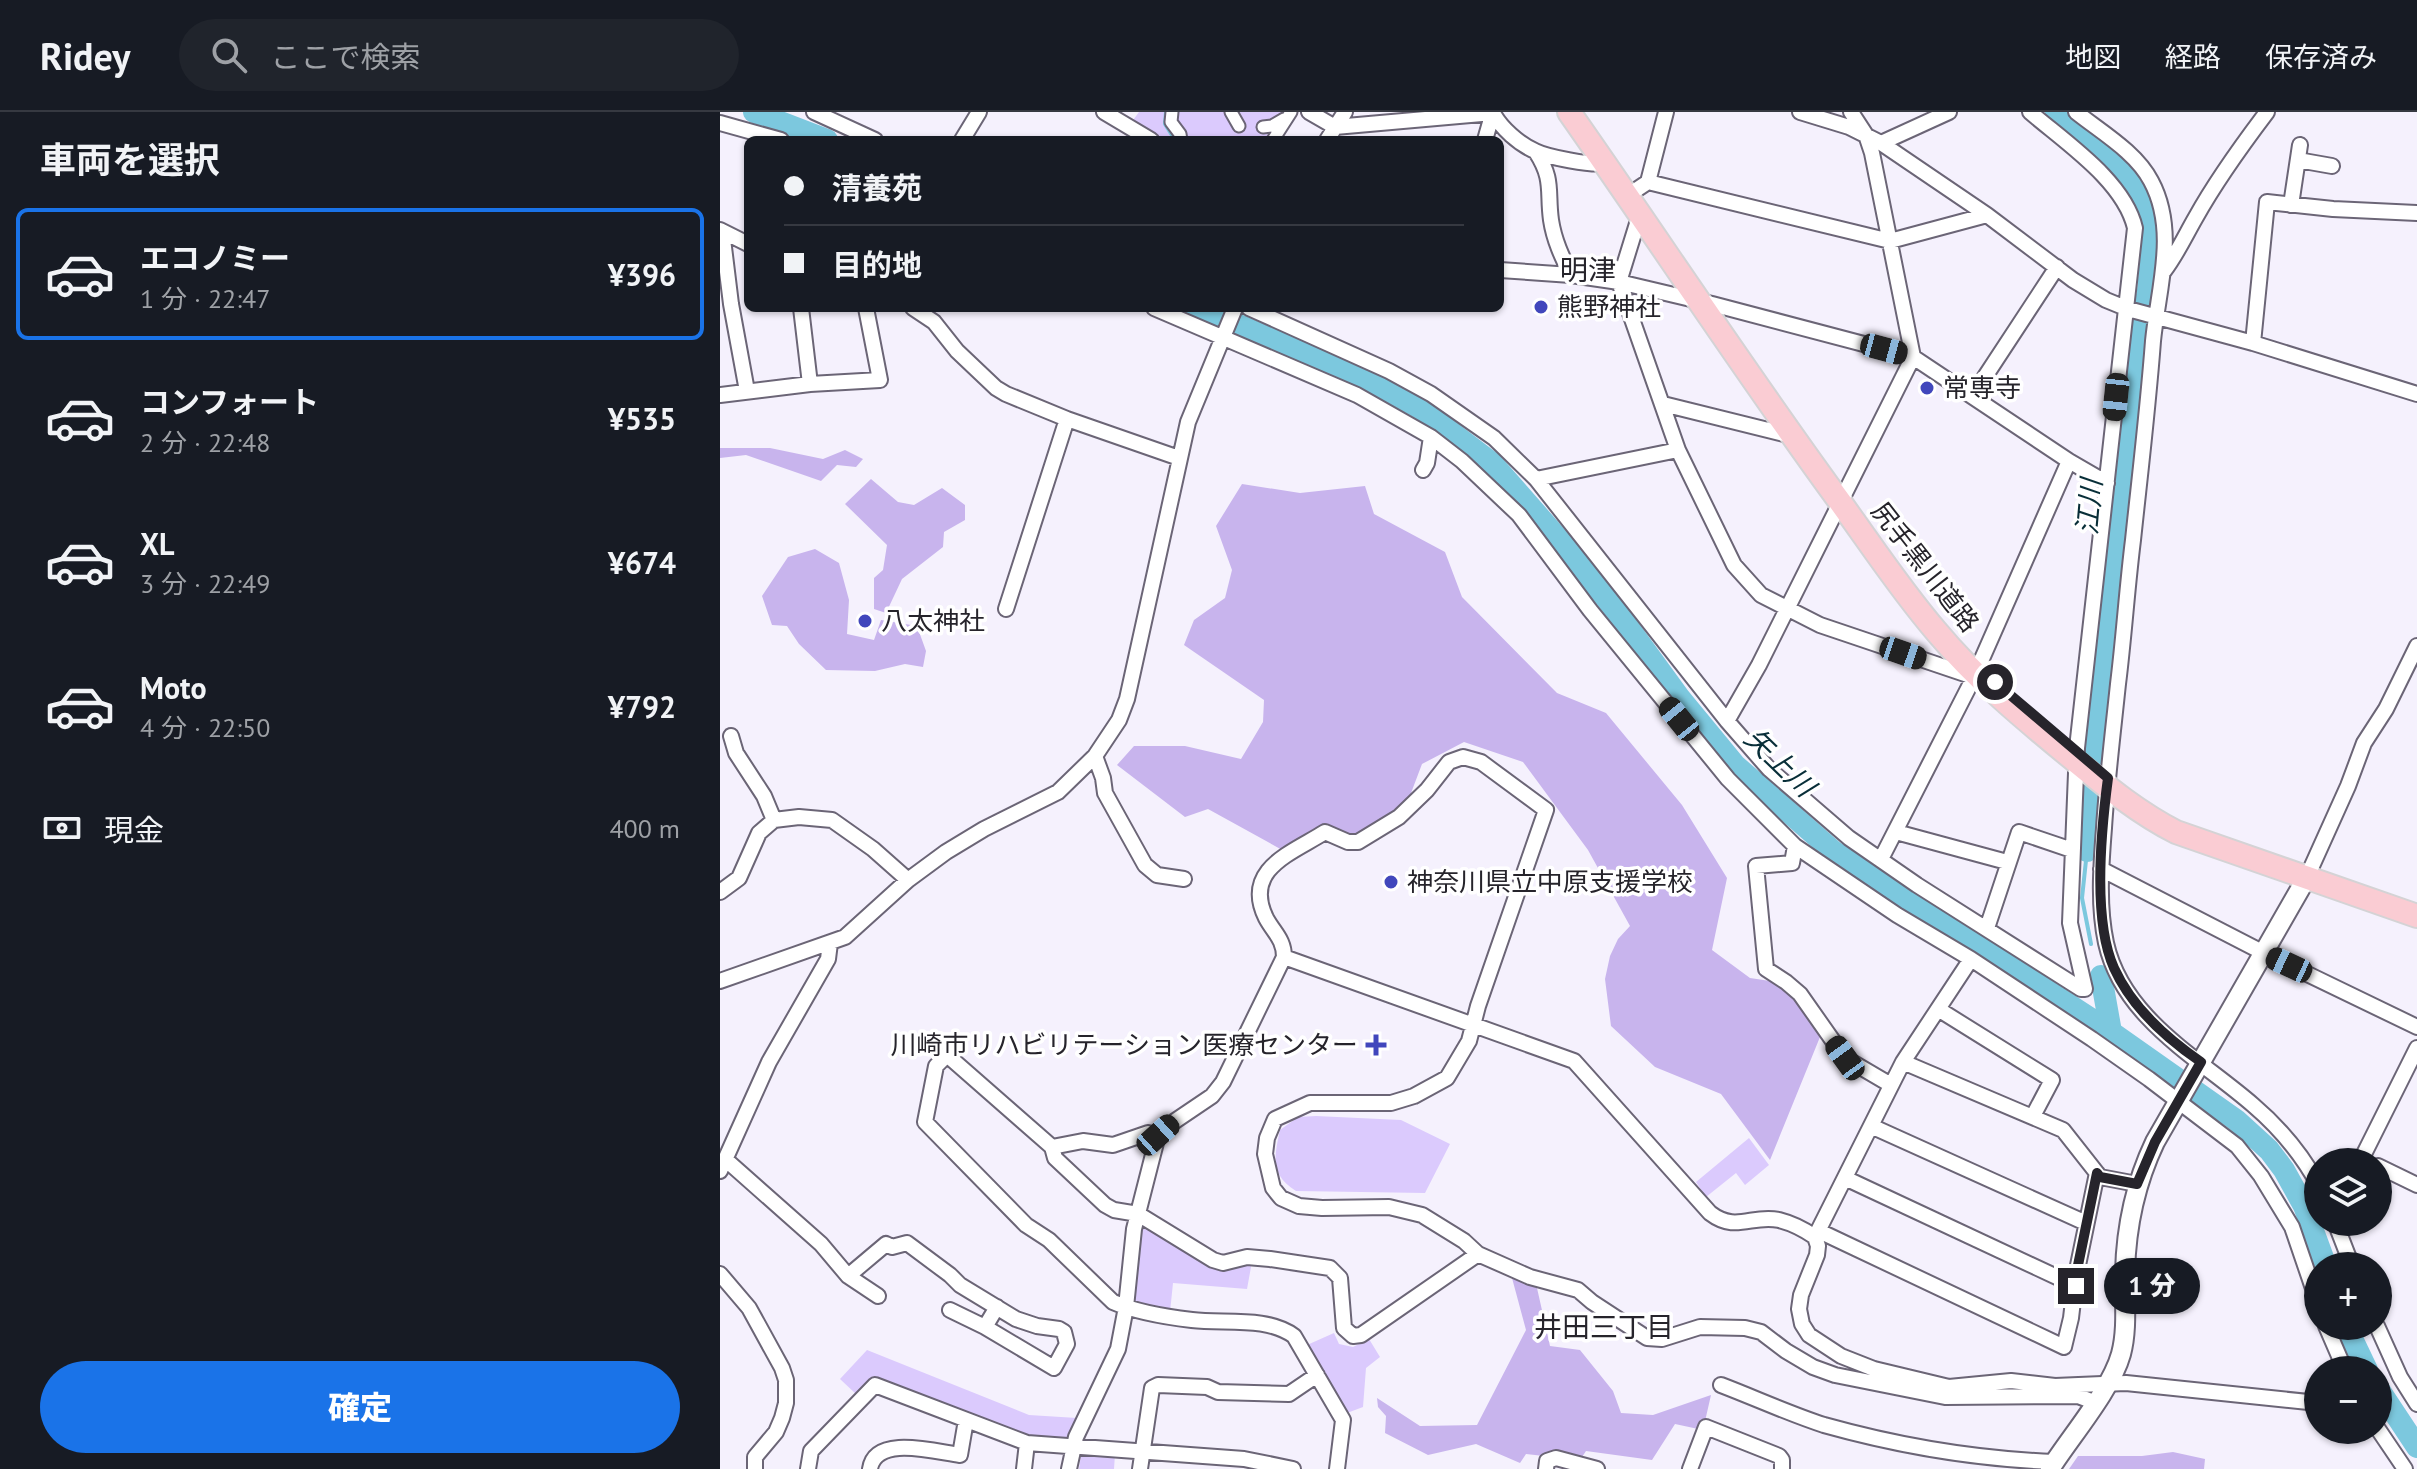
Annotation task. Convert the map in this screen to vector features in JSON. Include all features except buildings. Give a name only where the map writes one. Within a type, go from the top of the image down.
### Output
[{"type":"main road","name":"尻手黒川道路","points":[[1569,112],[1706,302],[1918,609],[2027,722],[2076,757],[2137,810],[2176,832],[2309,874],[2417,913]]},
{"type":"main road","name":"尻手黒川道路","points":[[1580,112],[1642,186],[1706,302],[1792,436],[1842,498]]},
{"type":"street","points":[[814,112],[866,136]]},
{"type":"street","points":[[964,136],[979,112]]},
{"type":"street","points":[[1104,112],[1144,136]]},
{"type":"street","points":[[1172,112],[1171,122],[1180,136]]},
{"type":"street","points":[[1231,112],[1239,126]]},
{"type":"street","points":[[1309,112],[1331,134]]},
{"type":"street","points":[[1331,134],[1345,112]]},
{"type":"street","points":[[1331,134],[1493,112]]},
{"type":"street","points":[[1486,136],[1493,112]]},
{"type":"street","points":[[1493,112],[1499,125],[1536,152],[1546,167],[1557,247],[1571,275]]},
{"type":"street","points":[[1666,112],[1642,186],[1890,241],[1987,215]]},
{"type":"street","points":[[1800,112],[1881,143],[2106,300],[2417,394]]},
{"type":"street","points":[[1727,721],[1759,665],[1913,357],[1872,153],[1866,135],[1851,112]]},
{"type":"street","points":[[1881,143],[1949,112]]},
{"type":"street","points":[[1258,312],[1389,371],[1431,394],[1494,438],[1536,479],[1727,721],[1769,769],[1849,838],[1917,885],[2085,989],[2070,923],[2076,757],[2135,228],[2132,214],[2107,178],[2030,112]]},
{"type":"street","points":[[2076,112],[2129,153],[2151,180],[2162,211],[2165,240],[2164,272],[2156,315],[2107,783],[2101,869],[2104,929],[2114,969],[2151,1021],[2200,1065],[2255,1106],[2304,1159]]},
{"type":"street","points":[[2164,272],[2181,248],[2195,217],[2216,184],[2267,112]]},
{"type":"street","points":[[1263,127],[1272,126],[1290,114]]},
{"type":"street","points":[[1276,136],[1290,114]]},
{"type":"street","points":[[720,123],[767,136]]},
{"type":"street","points":[[1536,152],[1595,165],[1605,163]]},
{"type":"street","points":[[2291,205],[2299,153],[2332,166]]},
{"type":"street","points":[[2253,343],[2267,202],[2417,213]]},
{"type":"street","points":[[1640,214],[1619,282],[1678,450],[1734,565],[1761,595],[1831,630],[1976,672]]},
{"type":"street","points":[[721,230],[744,242]]},
{"type":"street","points":[[721,230],[726,306],[747,391]]},
{"type":"street","points":[[1973,395],[2057,267]]},
{"type":"street","points":[[1504,270],[1619,282],[1913,357],[2107,483]]},
{"type":"street","points":[[801,312],[810,384]]},
{"type":"street","points":[[720,395],[810,384],[880,380],[867,312]]},
{"type":"street","points":[[919,312],[934,322],[957,351],[996,388],[1067,419],[1179,458]]},
{"type":"street","points":[[1163,312],[1357,395],[1431,437],[1462,461],[1519,515],[1590,610],[1728,779],[1795,846],[2180,1099],[2237,1146],[2261,1176],[2292,1227],[2304,1262]]},
{"type":"street","points":[[720,981],[845,937],[908,880],[946,852],[1058,792],[1095,756],[1119,720],[1127,699],[1188,422],[1233,312]]},
{"type":"street","points":[[1663,404],[1792,436]]},
{"type":"street","points":[[1006,609],[1067,419]]},
{"type":"street","points":[[1423,470],[1431,437]]},
{"type":"street","points":[[1536,479],[1678,450]]},
{"type":"street","points":[[1881,859],[1976,672],[2069,461]]},
{"type":"street","points":[[1721,1385],[1821,1424],[1892,1442],[2052,1465],[2114,1372],[2122,1350],[2126,1246],[2137,1184],[2155,1142],[2309,874],[2364,743],[2386,709],[2417,646]]},
{"type":"street","points":[[731,736],[736,753],[764,796],[774,820]]},
{"type":"street","points":[[1095,756],[1105,793],[1145,865],[1157,875],[1184,879]]},
{"type":"street","points":[[1069,1469],[1073,1448],[1118,1349],[1138,1214],[1158,1135],[1212,1096],[1223,1082],[1284,957],[1284,945],[1268,923],[1261,898],[1261,884],[1269,866],[1325,832],[1348,842],[1358,842],[1399,817],[1449,762],[1463,757],[1477,760],[1546,810],[1469,1041],[1447,1078],[1414,1096],[1391,1103],[1310,1103],[1275,1119],[1267,1138],[1265,1154],[1273,1188],[1281,1198],[1299,1206],[1389,1207],[1422,1215],[1464,1241],[1478,1254],[1530,1277],[1578,1290],[1647,1338],[1662,1339],[1700,1327],[1745,1328],[1761,1332],[1813,1367],[1835,1375],[1945,1397],[2078,1396],[2094,1402]]},
{"type":"street","points":[[720,892],[739,878],[759,833],[774,820],[799,817],[832,820],[873,849],[908,880]]},
{"type":"street","points":[[1896,832],[2007,862]]},
{"type":"street","points":[[1987,928],[2019,832],[2072,850]]},
{"type":"street","points":[[1795,846],[1792,863],[1756,866],[1766,969],[1800,994],[1845,1058],[1891,1085]]},
{"type":"street","points":[[2101,869],[2417,1027]]},
{"type":"street","points":[[830,943],[828,959],[769,1062],[721,1167],[821,1244],[848,1276],[878,1296]]},
{"type":"street","points":[[1284,957],[1574,1061],[1720,1221],[1780,1220],[2064,1347],[2097,1173]]},
{"type":"street","points":[[1971,959],[1903,1062],[1817,1234],[1817,1255],[1801,1295],[1799,1309],[1802,1324],[1809,1335],[1841,1356],[1874,1369],[1949,1387],[2011,1381],[2055,1386],[2126,1383],[2304,1402]]},
{"type":"street","points":[[1938,1009],[2052,1080],[2033,1116]]},
{"type":"street","points":[[2369,1148],[2417,1048]]},
{"type":"street","points":[[1337,1469],[1343,1420],[1294,1336],[1282,1327],[1190,1320],[1113,1302],[1049,1240],[1026,1225],[925,1122],[936,1066],[947,1055],[1052,1147],[1055,1158],[1114,1210],[1138,1214],[1223,1263],[1247,1257],[1330,1268],[1340,1278],[1344,1328],[1353,1336],[1361,1335],[1478,1254]]},
{"type":"street","points":[[1903,1062],[2063,1130],[2100,1177],[2137,1184]]},
{"type":"street","points":[[1871,1126],[2086,1223]]},
{"type":"street","points":[[1052,1147],[1083,1141],[1113,1145],[1148,1133],[1158,1135]]},
{"type":"street","points":[[2392,1173],[2417,1185]]},
{"type":"street","points":[[1845,1178],[2076,1286]]},
{"type":"street","points":[[848,1276],[886,1244],[892,1247],[907,1243],[960,1285],[1016,1319],[1064,1332],[1067,1344],[1054,1368],[950,1310]]},
{"type":"street","points":[[720,1274],[749,1308],[786,1380],[786,1403],[782,1418],[776,1432],[755,1457],[755,1469]]},
{"type":"street","points":[[985,1327],[997,1307]]},
{"type":"street","points":[[2383,1340],[2400,1377],[2417,1404]]},
{"type":"street","points":[[1140,1469],[1152,1388],[1158,1385],[1207,1387],[1218,1392],[1289,1394],[1317,1375]]},
{"type":"street","points":[[808,1469],[811,1451],[875,1385],[1027,1443],[1244,1459],[1293,1469]]},
{"type":"street","points":[[870,1469],[871,1460],[880,1452],[894,1447],[960,1455],[966,1420]]},
{"type":"street","points":[[1690,1469],[1706,1427],[1779,1456],[1782,1469]]},
{"type":"street","points":[[1024,1469],[1027,1443]]},
{"type":"street","points":[[2386,1444],[2398,1466]]},
{"type":"street","points":[[1546,1469],[1547,1461],[1556,1458],[1597,1469]]},
{"type":"shaded area","points":[[1139,112],[1294,112],[1279,136],[1152,136],[1131,123]]},
{"type":"shaded area","points":[[720,448],[770,448],[823,459],[845,450],[863,459],[856,467],[837,465],[821,481],[746,455],[720,458]]},
{"type":"shaded area","points":[[871,479],[898,502],[914,505],[942,488],[965,505],[965,520],[944,532],[943,547],[902,579],[886,613],[874,609],[874,578],[883,570],[887,545],[845,504]]},
{"type":"shaded area","points":[[1242,484],[1300,493],[1365,486],[1374,514],[1445,552],[1462,597],[1557,693],[1606,713],[1682,805],[1727,878],[1712,950],[1750,978],[1784,983],[1820,1037],[1770,1160],[1721,1094],[1655,1067],[1611,1026],[1605,979],[1618,939],[1630,926],[1588,850],[1523,762],[1464,742],[1422,764],[1408,801],[1388,816],[1353,837],[1330,826],[1319,828],[1284,851],[1208,809],[1185,817],[1117,765],[1134,746],[1185,746],[1241,759],[1263,722],[1264,700],[1184,645],[1194,620],[1225,598],[1232,570],[1216,526]]},
{"type":"shaded area","points":[[815,549],[839,563],[849,600],[847,634],[874,640],[881,620],[917,626],[926,651],[923,667],[905,664],[875,671],[826,670],[799,644],[787,626],[772,625],[762,596],[788,557]]},
{"type":"shaded area","points":[[1298,1117],[1401,1120],[1450,1144],[1425,1193],[1296,1191],[1282,1179],[1276,1165],[1280,1130]]},
{"type":"shaded area","points":[[1749,1138],[1769,1165],[1745,1185],[1736,1173],[1706,1197],[1696,1182]]},
{"type":"shaded area","points":[[1147,1223],[1217,1267],[1249,1262],[1247,1289],[1173,1283],[1170,1312],[1133,1303],[1139,1227]]},
{"type":"shaded area","points":[[1512,1278],[1537,1288],[1550,1346],[1580,1350],[1613,1391],[1621,1413],[1653,1415],[1711,1395],[1703,1430],[1675,1424],[1652,1460],[1586,1451],[1580,1460],[1526,1454],[1520,1463],[1476,1444],[1428,1455],[1385,1433],[1386,1416],[1378,1407],[1377,1398],[1420,1426],[1477,1425],[1526,1330]]},
{"type":"shaded area","points":[[1334,1333],[1339,1344],[1353,1347],[1369,1339],[1380,1357],[1366,1368],[1363,1407],[1347,1413],[1307,1345]]},
{"type":"shaded area","points":[[867,1350],[1029,1415],[1077,1418],[1066,1439],[1024,1436],[875,1377],[857,1395],[840,1379]]},
{"type":"shaded area","points":[[1085,1452],[1115,1454],[1114,1469],[1079,1469],[1081,1455]]},
{"type":"shaded area","points":[[2173,1452],[2205,1459],[2204,1469],[2069,1469],[2078,1456],[2142,1456]]},
{"type":"waterway","name":"矢上川","points":[[754,112],[817,136]]},
{"type":"waterway","points":[[1166,112],[1165,124],[1172,136]]},
{"type":"waterway","name":"江川","points":[[2056,112],[2110,158],[2141,197],[2147,218],[2151,257],[2148,291],[2133,364],[2087,851]]},
{"type":"waterway","name":"矢上川","points":[[1202,312],[1380,386],[1418,407],[1492,463],[1563,544],[1679,697],[1735,765],[1833,851],[2111,1032],[2236,1120],[2269,1150],[2284,1170],[2304,1206],[2321,1252]]},
{"type":"waterway","name":"江川","points":[[2087,851],[2082,898],[2091,944]]},
{"type":"waterway","name":"江川","points":[[2101,976],[2111,1032]]},
{"type":"waterway","name":"矢上川","points":[[2353,1340],[2360,1356]]},
{"type":"waterway","name":"矢上川","points":[[2392,1409],[2417,1447]]},
{"type":"place","name":"熊野神社","points":[[1541,307]]},
{"type":"place","name":"常専寺","points":[[1927,388]]},
{"type":"place","name":"八太神社","points":[[865,621]]},
{"type":"place","name":"神奈川県立中原支援学校","points":[[1391,882]]},
{"type":"place","name":"川崎市リハビリテーション医療センター","points":[[1376,1045]]},
{"type":"district","name":"明津","points":[[1588,270]]},
{"type":"district","name":"井田三丁目","points":[[1604,1327]]},
{"type":"route","points":[[1995,682],[2108,778],[2101,869],[2102,918],[2114,969],[2151,1021],[2171,1041],[2201,1062],[2155,1142],[2137,1184],[2100,1177],[2097,1173],[2076,1286]]}]
